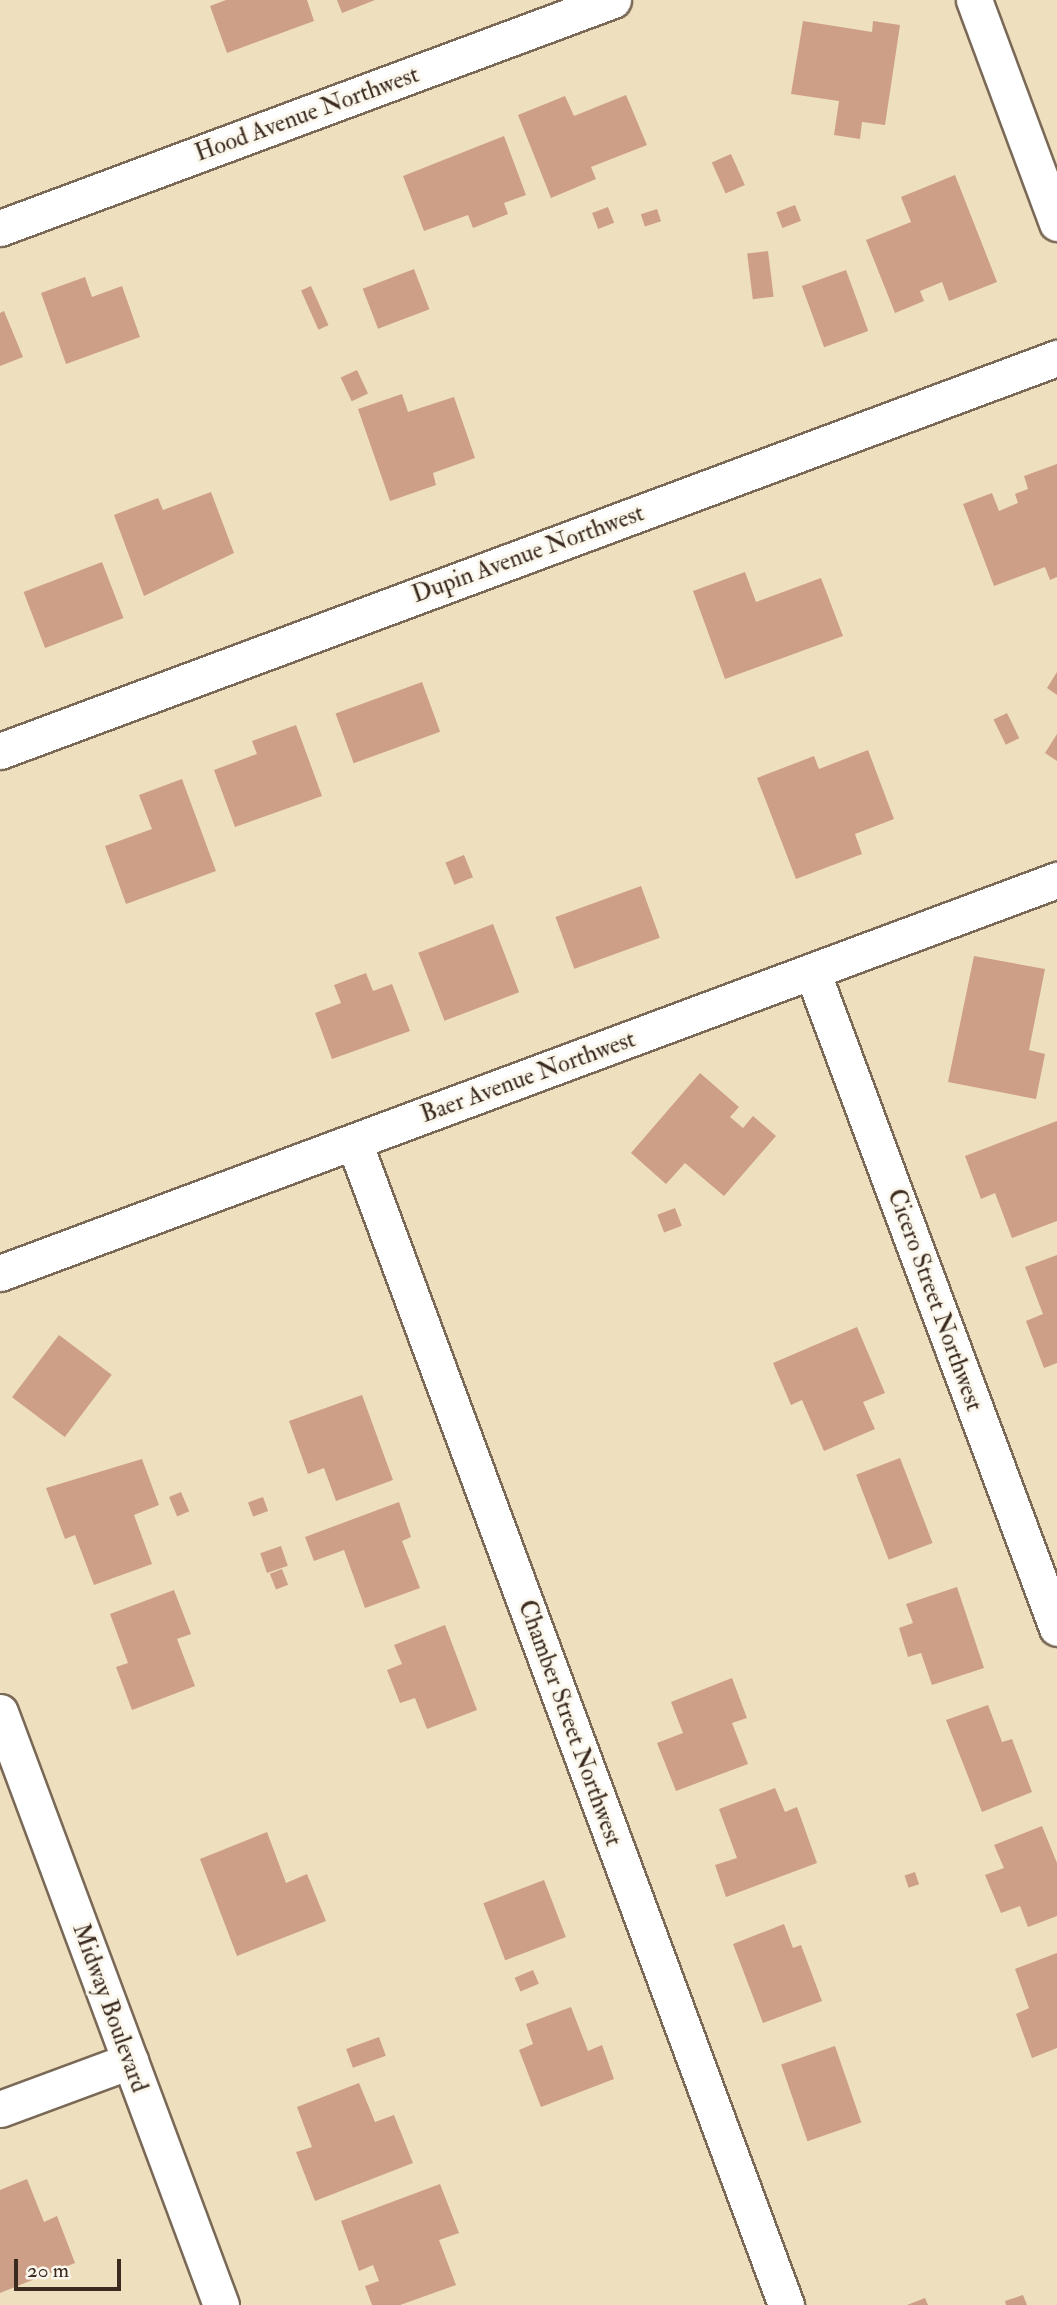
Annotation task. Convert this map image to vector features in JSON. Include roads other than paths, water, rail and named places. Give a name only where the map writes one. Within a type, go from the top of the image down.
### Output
[{"type":"street","name":"Hood Avenue Northwest","points":[[0,228],[613,0]]},
{"type":"street","points":[[974,0],[1057,223]]},
{"type":"street","name":"Dupin Avenue Northwest","points":[[0,751],[1057,358]]},
{"type":"street","name":"Baer Avenue Northwest","points":[[0,1273],[1057,880]]},
{"type":"street","name":"Cicero Street Northwest","points":[[812,971],[1057,1628]]},
{"type":"street","name":"Chamber Street Northwest","points":[[354,1142],[786,2305]]},
{"type":"street","name":"Midway Boulevard","points":[[0,1712],[220,2305]]},
{"type":"street","points":[[0,2109],[130,2061]]}]
